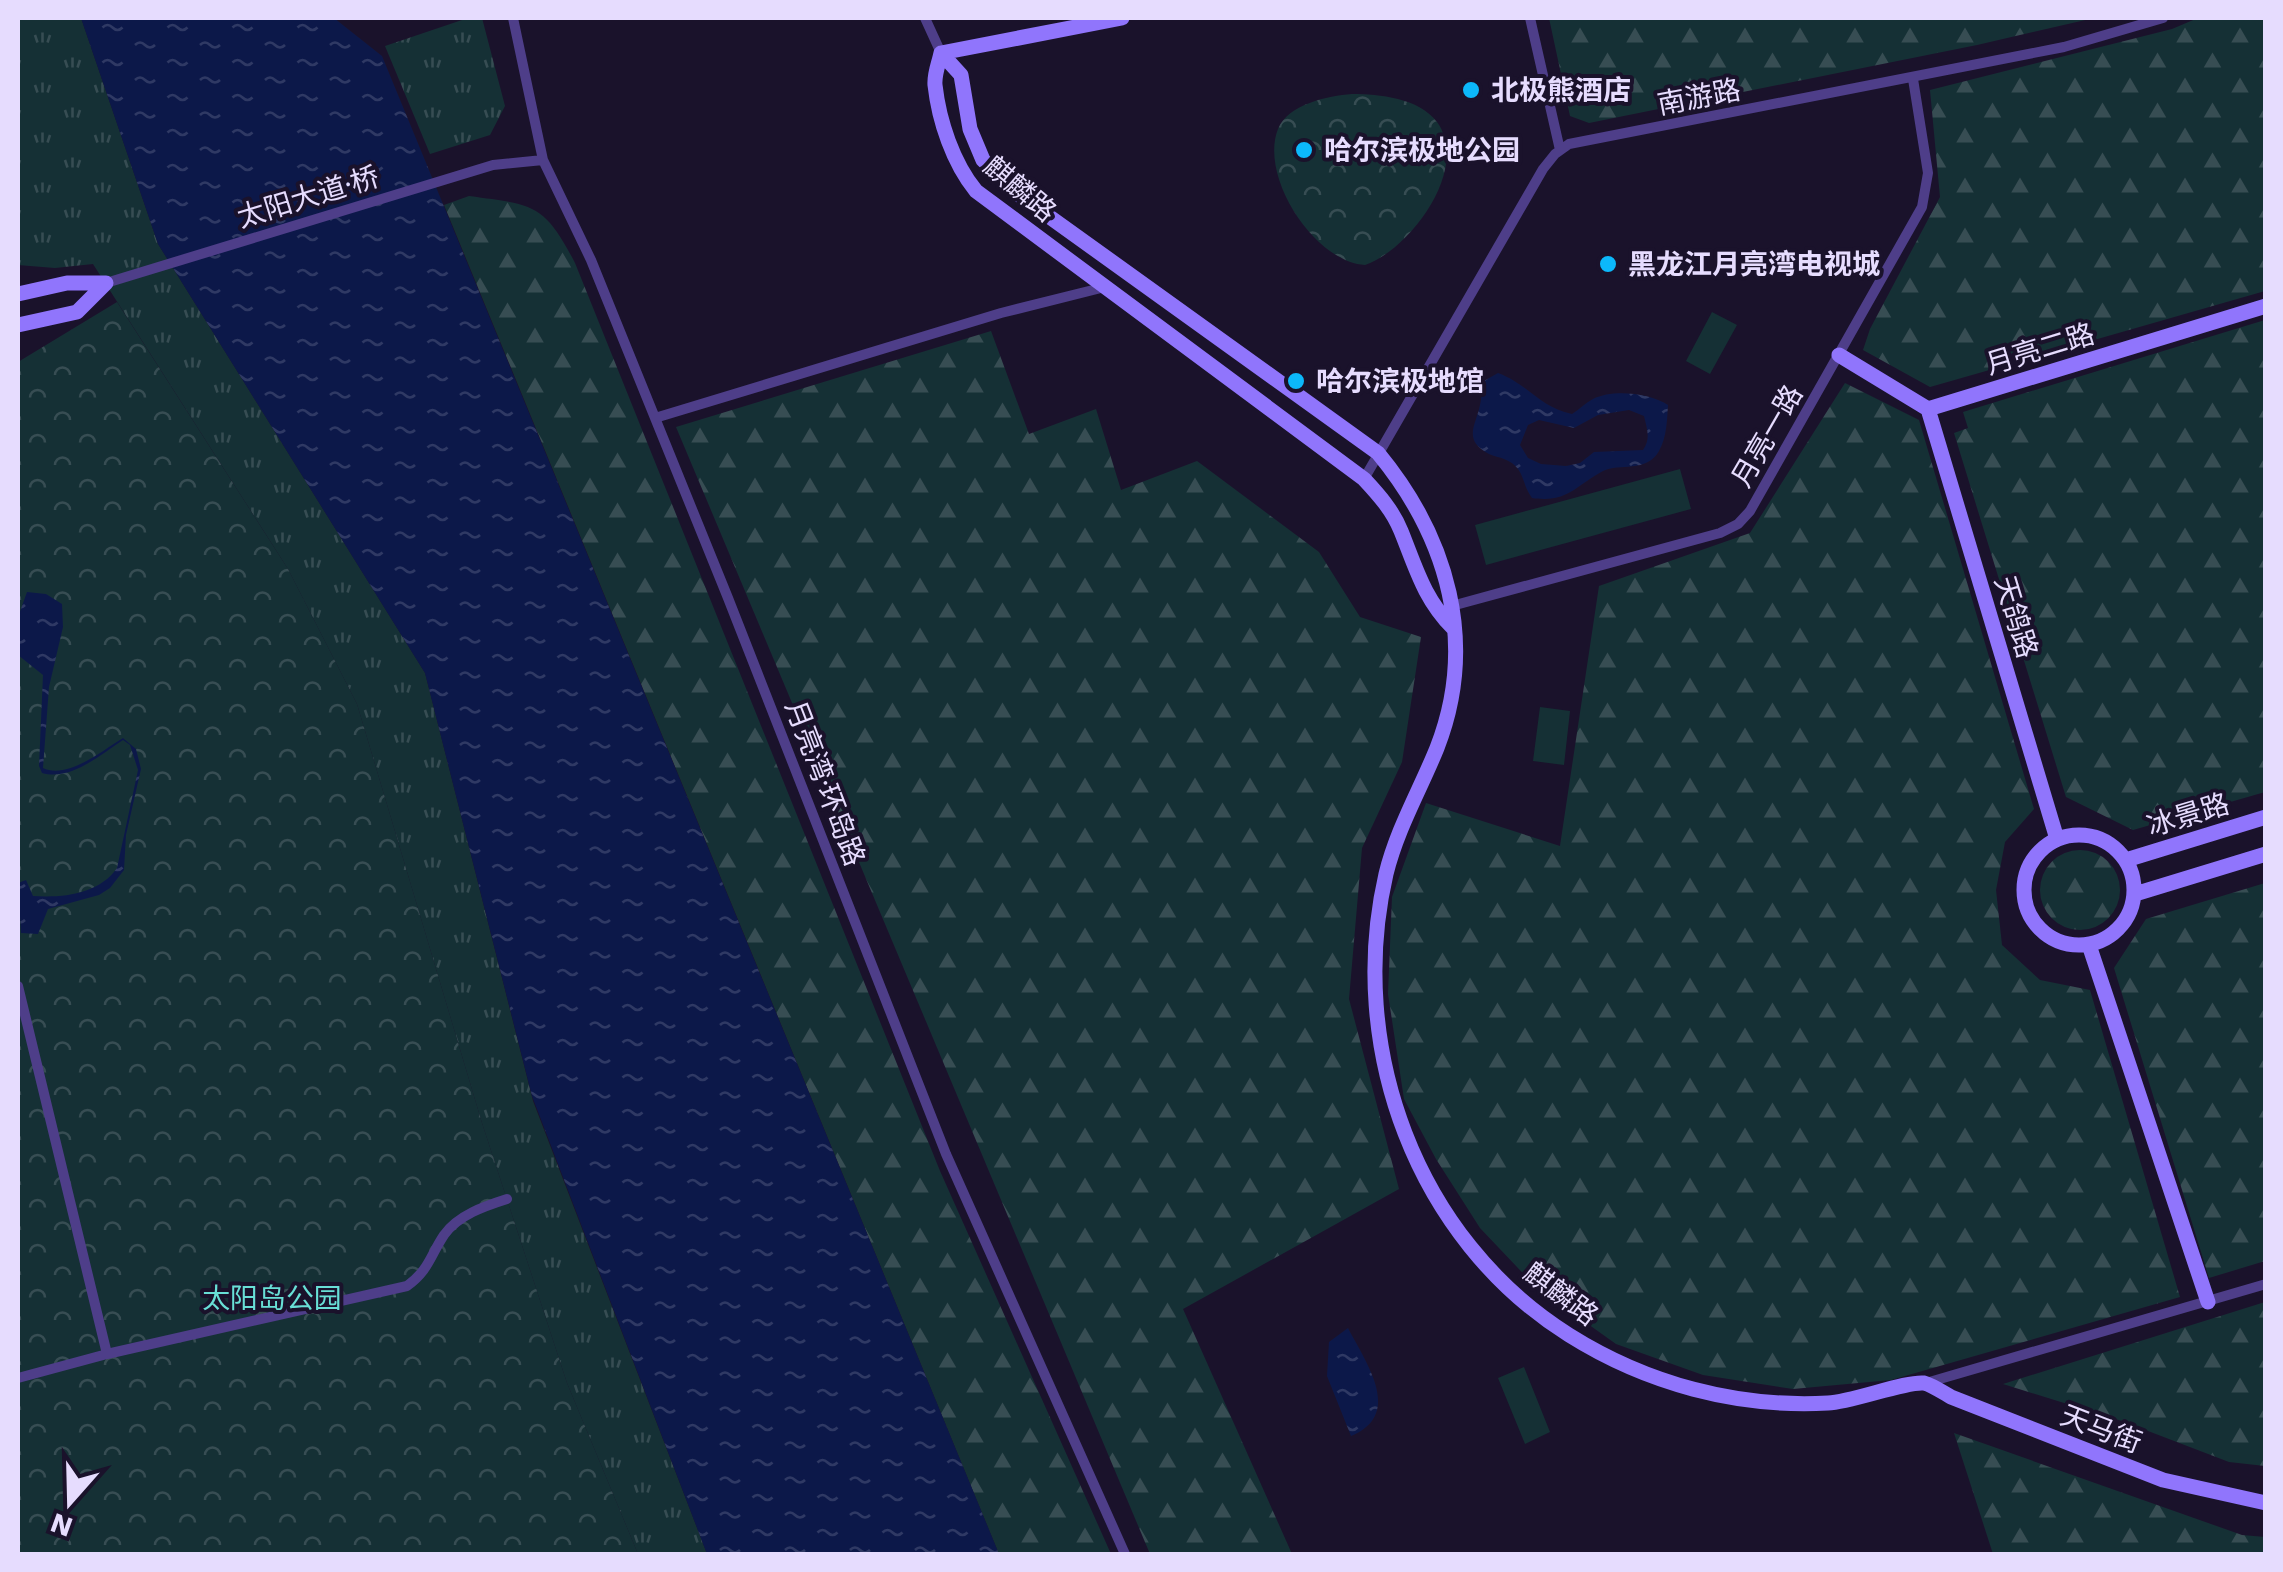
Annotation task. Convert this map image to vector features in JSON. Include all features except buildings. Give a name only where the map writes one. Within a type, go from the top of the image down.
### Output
[{"type":"street","name":"月亮湾·环岛路","points":[[514,18],[543,160],[591,260],[946,1154],[1125,1554]]},
{"type":"street","points":[[925,18],[942,52],[1122,18]]},
{"type":"street","points":[[1364,479],[1543,169],[1560,150],[1530,18]]},
{"type":"street","name":"南游路","points":[[1560,150],[1569,144],[2064,47],[2163,18]]},
{"type":"street","name":"麒麟路","points":[[942,52],[934,81],[954,155],[966,180],[988,201],[1364,479],[1392,514],[1419,582],[1435,610],[1453,628]]},
{"type":"street","name":"麒麟路","points":[[942,52],[961,75],[976,146],[1002,181],[1378,453],[1402,481],[1430,533],[1447,575],[1454,606],[1456,666],[1436,751],[1407,811],[1387,870],[1377,925],[1374,976],[1383,1065],[1396,1114],[1442,1204],[1495,1274],[1543,1317],[1599,1352],[1666,1382],[1723,1397],[1778,1404],[1834,1403],[1924,1383],[2266,1284]]},
{"type":"street","name":"月亮一路","points":[[1435,610],[1720,534],[1738,524],[1750,511],[1915,221],[1927,191],[1928,173],[1913,78]]},
{"type":"street","name":"太阳大道·桥","points":[[106,283],[493,165],[543,160]]},
{"type":"street","points":[[18,294],[67,283],[106,283]]},
{"type":"street","points":[[18,325],[77,312],[106,283]]},
{"type":"street","points":[[655,418],[1001,313],[1106,287]]},
{"type":"street","name":"月亮二路","points":[[1928,409],[2266,306]]},
{"type":"street","points":[[1839,355],[1928,409]]},
{"type":"street","name":"天鸽路","points":[[1928,409],[2057,840]]},
{"type":"street","name":"冰景路","points":[[2126,860],[2266,817]]},
{"type":"street","points":[[2072,835],[2102,840],[2126,860],[2133,876],[2130,912],[2121,927],[2106,939],[2089,945],[2054,940],[2029,914],[2024,897],[2031,863],[2042,849],[2057,840],[2072,835]]},
{"type":"street","points":[[2134,894],[2266,854]]},
{"type":"street","points":[[2089,945],[2208,1302]]},
{"type":"street","points":[[18,986],[107,1354]]},
{"type":"street","points":[[18,1378],[407,1286],[424,1273],[446,1231],[478,1208],[507,1199]]},
{"type":"street","name":"天马街","points":[[1924,1383],[2163,1480],[2266,1503]]},
{"type":"green space","points":[[18,18],[81,18],[158,244],[425,673],[533,1101],[707,1554],[638,1554],[567,1383],[482,1123],[357,704],[288,569],[93,264],[55,268],[18,265]]},
{"type":"green space","points":[[468,18],[482,18],[505,106],[490,135],[430,154],[385,46]]},
{"type":"green space","points":[[1549,18],[2094,18],[1589,123],[1570,116]]},
{"type":"green space","points":[[2198,18],[2265,18],[2265,291],[1930,387],[1863,350],[1870,329],[1940,197],[1930,90],[2172,29]]},
{"type":"green space","points":[[1352,94],[1386,97],[1420,108],[1437,122],[1445,141],[1441,184],[1430,205],[1400,243],[1365,265],[1346,260],[1310,233],[1284,192],[1274,149],[1278,129],[1290,113],[1321,99]]},
{"type":"green space","points":[[469,196],[535,210],[554,228],[575,263],[940,1171],[1111,1554],[999,1554],[444,205]]},
{"type":"green space","name":"太阳岛公园","points":[[117,302],[288,569],[357,704],[482,1123],[567,1383],[638,1554],[18,1554],[18,362]]},
{"type":"green space","points":[[1712,312],[1737,325],[1710,374],[1686,361]]},
{"type":"green space","points":[[2265,320],[2265,792],[2133,830],[2066,797],[1954,433],[1968,428],[1963,412]]},
{"type":"green space","points":[[991,331],[1029,434],[1096,409],[1121,490],[1197,461],[1319,552],[1360,617],[1421,637],[1402,762],[1362,848],[1349,999],[1399,1189],[1183,1309],[1292,1554],[1150,1554],[676,427]]},
{"type":"green space","points":[[1845,383],[1919,420],[2034,809],[2005,842],[1996,890],[2002,945],[2040,980],[2090,990],[2180,1297],[1891,1380],[1793,1389],[1703,1375],[1616,1344],[1536,1287],[1480,1228],[1404,1099],[1388,994],[1392,897],[1426,803],[1560,846],[1599,586],[1750,533]]},
{"type":"green space","points":[[1680,469],[1691,509],[1486,565],[1475,525]]},
{"type":"green space","points":[[1540,707],[1570,711],[1564,765],[1533,761]]},
{"type":"green space","points":[[2080,850],[2095,853],[2108,862],[2117,875],[2117,905],[2108,918],[2095,927],[2080,930],[2065,927],[2052,918],[2043,905],[2040,890],[2043,875],[2052,862],[2065,853]]},
{"type":"green space","points":[[2265,883],[2265,1261],[2209,1278],[2114,968],[2146,919]]},
{"type":"green space","points":[[2265,1302],[2265,1466],[2229,1462],[2122,1421],[2003,1384]]},
{"type":"green space","points":[[1524,1367],[1550,1432],[1525,1444],[1498,1378]]},
{"type":"green space","points":[[1954,1433],[2242,1535],[2265,1537],[2265,1554],[1993,1554]]},
{"type":"water","points":[[81,18],[334,18],[382,56],[999,1554],[707,1554],[532,1096],[425,673],[158,244]]},
{"type":"water","points":[[1498,373],[1551,407],[1572,414],[1601,396],[1621,393],[1651,398],[1668,405],[1664,440],[1654,458],[1647,462],[1603,471],[1563,496],[1532,498],[1515,466],[1481,449],[1473,438],[1484,381]],"holes":[[[1629,410],[1644,416],[1648,438],[1643,450],[1594,452],[1580,463],[1566,466],[1541,464],[1528,458],[1520,445],[1528,425],[1539,420],[1574,428],[1598,415]]]},
{"type":"water","points":[[27,592],[46,594],[62,604],[63,627],[49,687],[43,768],[53,771],[74,767],[123,738],[136,749],[141,769],[126,835],[124,870],[99,895],[48,909],[38,934],[21,933],[18,883],[26,880],[33,896],[57,896],[91,889],[109,877],[117,868],[138,770],[130,745],[123,740],[74,770],[42,773],[39,766],[43,675],[18,655],[18,617]]},
{"type":"water","points":[[1348,1328],[1371,1372],[1378,1401],[1367,1426],[1351,1436],[1327,1376],[1329,1342]]},
{"type":"place","name":"北极熊酒店","points":[[1471,90]]},
{"type":"place","name":"哈尔滨极地公园","points":[[1304,150]]},
{"type":"place","name":"黑龙江月亮湾电视城","points":[[1608,264]]},
{"type":"place","name":"哈尔滨极地馆","points":[[1296,381]]}]
